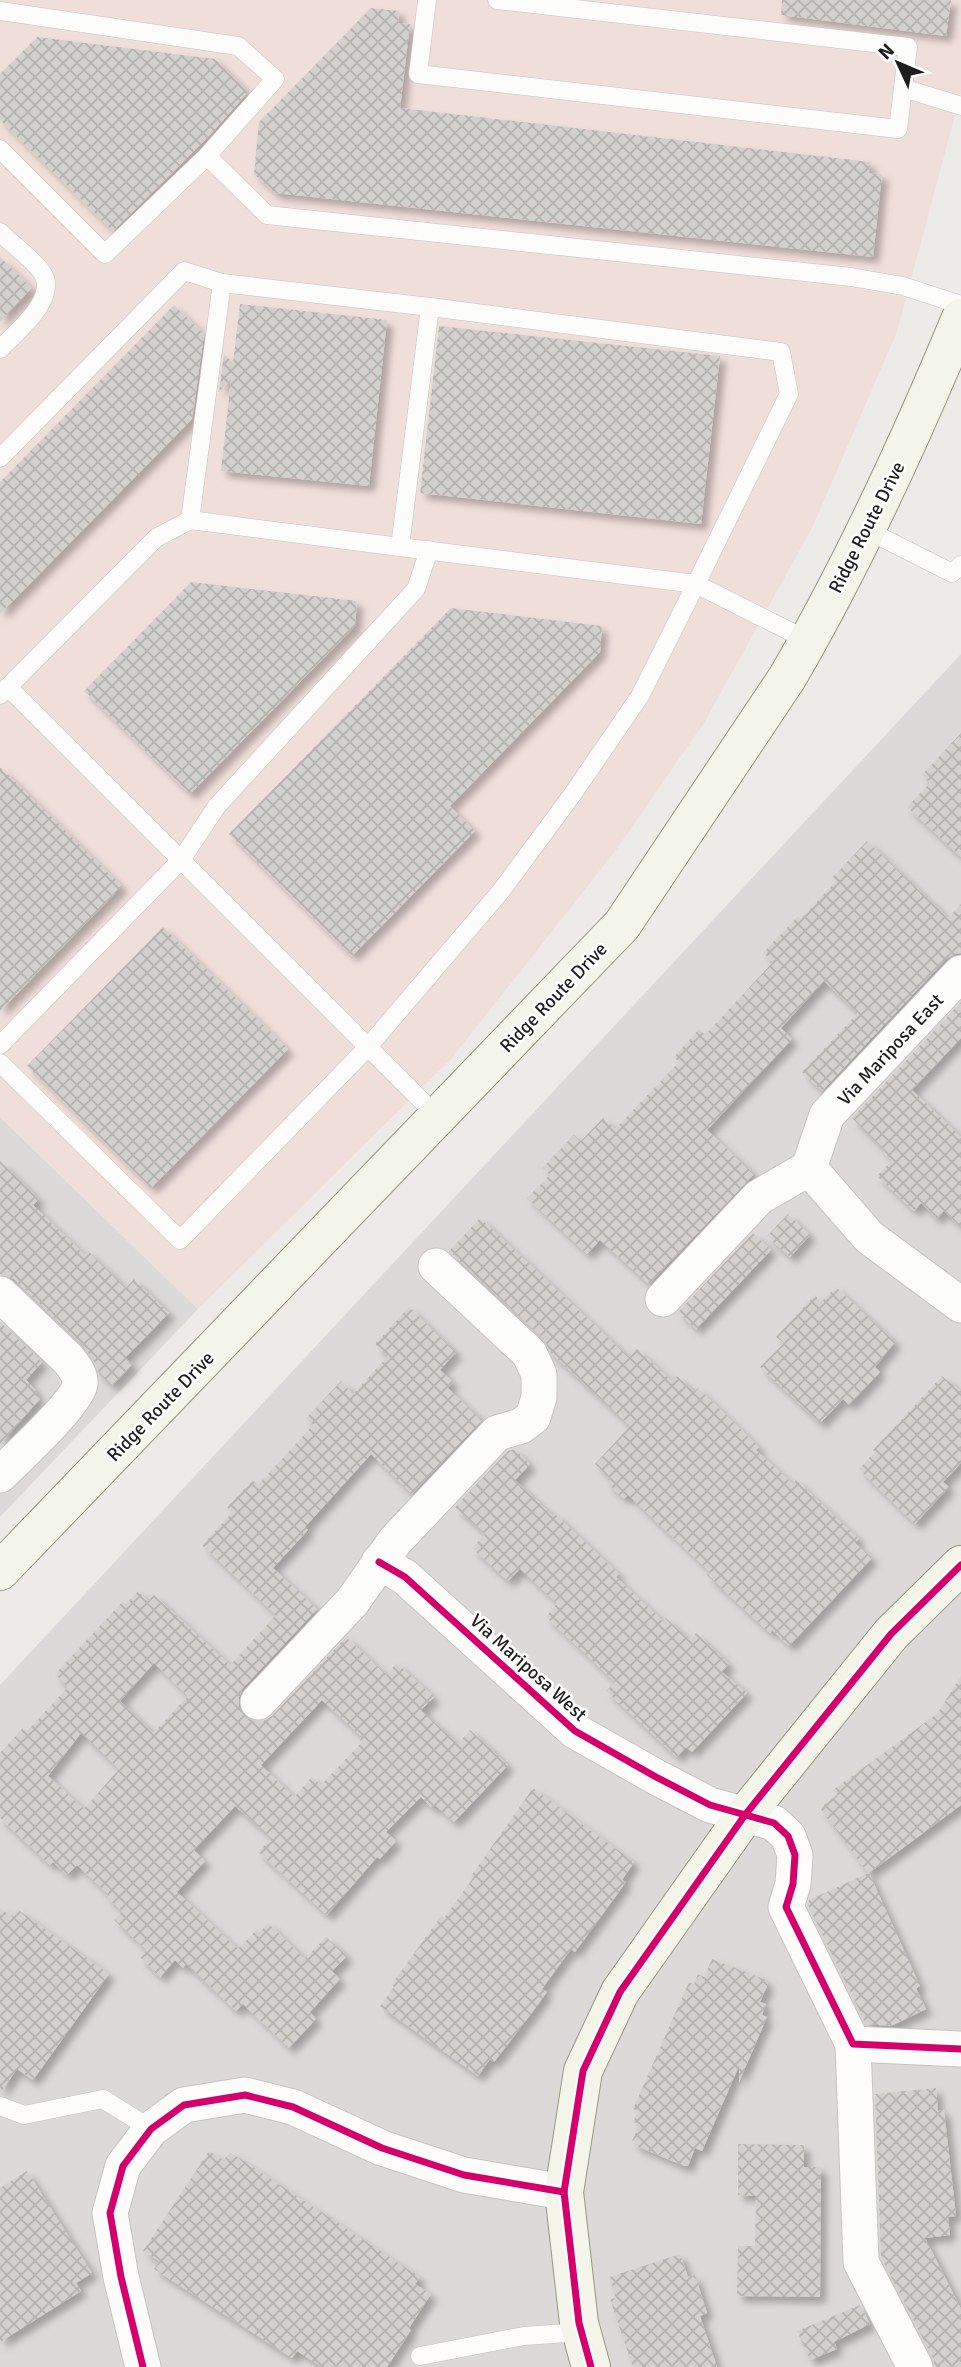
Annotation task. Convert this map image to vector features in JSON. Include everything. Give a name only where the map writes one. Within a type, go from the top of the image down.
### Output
[{"type":"main road","name":"Ridge Route Drive","points":[[0,1571],[622,925],[809,641],[918,422],[961,318]]},
{"type":"main road","points":[[587,2349],[579,2323],[564,2192],[583,2071],[620,1992],[745,1815],[891,1634],[961,1565]]},
{"type":"street","name":"Via Mariposa East","points":[[809,1168],[827,1115],[961,972]]},
{"type":"street","points":[[663,1299],[759,1197],[809,1168],[869,1237],[961,1305]]},
{"type":"street","points":[[258,1702],[352,1602],[395,1542],[497,1433],[521,1426],[533,1417],[539,1397],[539,1374],[529,1353],[436,1266]]},
{"type":"street","points":[[0,1294],[68,1359],[77,1370],[80,1383],[75,1395],[61,1412],[0,1475]]},
{"type":"street","name":"Via Mariposa West","points":[[379,1562],[405,1577],[575,1731],[710,1805],[774,1823],[788,1836],[795,1855],[793,1884],[786,1907],[853,2044]]},
{"type":"street","points":[[915,2367],[862,2262],[853,2044],[961,2049]]},
{"type":"street","points":[[143,2367],[121,2277],[110,2213],[123,2166],[151,2129],[184,2105],[246,2095],[293,2107],[382,2148],[464,2175],[564,2192]]},
{"type":"lane","points":[[426,0],[418,74],[898,129],[908,47],[497,0]]},
{"type":"lane","points":[[0,11],[238,46],[275,79],[207,156],[105,254],[0,149]]},
{"type":"lane","points":[[903,88],[961,106]]},
{"type":"lane","points":[[207,156],[267,215],[851,277],[903,286],[961,305]]},
{"type":"lane","points":[[0,232],[43,273],[45,291],[40,308],[0,349]]},
{"type":"lane","points":[[0,458],[184,271],[222,283],[781,352],[789,394],[640,696],[572,795],[500,891],[368,1047],[180,1240],[0,1063]]},
{"type":"lane","points":[[190,520],[222,283]]},
{"type":"lane","points":[[400,547],[430,307]]},
{"type":"lane","points":[[438,1117],[181,860],[4,691],[156,538],[190,520],[696,584],[809,641]]},
{"type":"lane","points":[[865,529],[952,573],[961,565]]},
{"type":"lane","points":[[0,1045],[181,860],[217,806],[416,589],[429,550]]},
{"type":"lane","points":[[0,2106],[24,2115],[103,2099],[151,2129]]},
{"type":"lane","points":[[420,2356],[524,2336],[587,2349]]},
{"type":"shaded area","points":[[0,0],[961,0],[961,93],[897,332],[812,528],[704,723],[616,850],[452,1058],[198,1309],[0,1117]]},
{"type":"shaded area","points":[[961,654],[961,2367],[0,2367],[0,1685]]},
{"type":"shaded area","points":[[0,1117],[198,1309],[0,1517]]},
{"type":"building","points":[[782,0],[951,0],[946,36],[781,15]]},
{"type":"building","points":[[371,8],[399,11],[398,23],[410,24],[400,108],[870,162],[869,173],[882,174],[873,257],[275,193],[254,174],[259,122]]},
{"type":"building","points":[[37,37],[215,59],[248,92],[208,137],[113,231],[0,120],[0,74]]},
{"type":"building","points":[[0,257],[32,288],[0,321]]},
{"type":"building","points":[[240,304],[387,320],[369,486],[221,471],[231,379],[219,392],[224,354],[233,363]]},
{"type":"building","points":[[174,305],[204,334],[192,419],[0,614],[0,482]]},
{"type":"building","points":[[439,326],[720,356],[701,524],[420,493]]},
{"type":"building","points":[[191,582],[357,601],[355,626],[190,794],[84,691]]},
{"type":"building","points":[[451,608],[602,626],[600,652],[450,806],[475,831],[352,956],[229,834]]},
{"type":"building","points":[[961,733],[961,857],[907,807],[930,783],[922,775]]},
{"type":"building","points":[[0,767],[122,886],[0,1011]]},
{"type":"building","points":[[867,841],[948,918],[961,904],[961,953],[946,959],[822,1091],[802,1072],[858,1013],[824,981],[781,1028],[792,1039],[707,1130],[754,1174],[649,1284],[600,1240],[587,1254],[527,1198],[550,1175],[542,1168],[574,1135],[581,1141],[603,1118],[615,1129],[679,1062],[674,1057],[699,1029],[705,1035],[773,962],[763,953],[798,916],[801,919],[836,881],[832,878]]},
{"type":"building","points":[[163,927],[288,1049],[151,1188],[27,1066]]},
{"type":"building","points":[[961,1002],[961,1038],[912,1090],[961,1137],[961,1227],[944,1211],[937,1219],[921,1203],[914,1211],[877,1176],[892,1160],[852,1118]]},
{"type":"building","points":[[0,1161],[39,1199],[33,1205],[85,1255],[88,1251],[126,1288],[134,1279],[169,1313],[125,1358],[133,1364],[112,1386],[99,1373],[82,1344],[14,1279],[0,1274]]},
{"type":"building","points":[[788,1214],[810,1235],[790,1257],[767,1236]]},
{"type":"building","points":[[480,1218],[629,1357],[637,1349],[672,1381],[677,1376],[694,1392],[698,1388],[759,1447],[756,1450],[793,1484],[796,1480],[859,1539],[855,1543],[872,1558],[789,1646],[772,1630],[770,1633],[707,1575],[710,1572],[628,1495],[624,1499],[607,1483],[611,1479],[595,1464],[630,1426],[551,1353],[543,1338],[449,1251]]},
{"type":"building","points":[[753,1233],[771,1250],[696,1329],[678,1312]]},
{"type":"building","points":[[836,1287],[895,1342],[875,1367],[880,1372],[849,1405],[843,1399],[820,1423],[760,1367],[784,1343],[776,1337],[815,1295],[821,1302]]},
{"type":"building","points":[[409,1307],[456,1352],[440,1370],[453,1382],[448,1388],[482,1420],[412,1494],[371,1454],[305,1527],[308,1530],[273,1568],[317,1609],[243,1688],[239,1707],[244,1716],[253,1721],[263,1721],[272,1716],[346,1637],[386,1674],[397,1663],[434,1697],[421,1710],[458,1744],[470,1730],[508,1765],[454,1822],[435,1805],[432,1808],[421,1797],[386,1832],[396,1841],[380,1859],[377,1857],[327,1915],[258,1852],[272,1838],[235,1806],[194,1850],[205,1861],[177,1892],[238,1949],[257,1929],[260,1932],[268,1923],[305,1959],[326,1937],[347,1956],[332,1971],[340,1979],[310,2012],[316,2019],[289,2048],[243,2004],[236,2011],[186,1964],[183,1968],[175,1960],[160,1977],[140,1957],[147,1950],[114,1920],[122,1911],[106,1897],[108,1894],[77,1865],[67,1875],[53,1862],[50,1865],[0,1818],[0,1753],[23,1728],[27,1731],[68,1687],[55,1674],[123,1601],[126,1604],[138,1591],[148,1601],[154,1595],[230,1665],[276,1615],[202,1545],[232,1513],[227,1507],[253,1480],[258,1485],[313,1425],[306,1418],[341,1381],[353,1394],[388,1356],[375,1344]],"holes":[[[154,1663],[188,1696],[153,1733],[120,1701]],[[322,1700],[362,1737],[362,1742],[321,1785],[312,1777],[294,1797],[261,1765]],[[81,1733],[119,1769],[84,1809],[48,1776]]]},
{"type":"building","points":[[0,1322],[42,1362],[26,1380],[40,1399],[0,1444]]},
{"type":"building","points":[[942,1376],[961,1391],[961,1463],[943,1482],[949,1487],[915,1524],[859,1469],[875,1452],[873,1450]]},
{"type":"building","points":[[514,1449],[530,1464],[515,1480],[619,1574],[616,1577],[663,1621],[666,1618],[689,1640],[696,1633],[729,1664],[722,1672],[747,1693],[692,1752],[686,1747],[677,1757],[606,1691],[615,1682],[546,1617],[557,1603],[520,1569],[508,1581],[472,1548],[485,1534],[455,1507],[508,1451]]},
{"type":"building","points":[[961,1676],[961,1805],[869,1873],[920,1986],[916,1988],[926,2009],[891,2026],[866,2024],[808,1905],[809,1900],[868,1873],[820,1808],[837,1795],[833,1790],[938,1713]]},
{"type":"building","points":[[533,1788],[634,1862],[622,1880],[626,1882],[575,1952],[571,1949],[542,1989],[547,1992],[531,2014],[494,2062],[490,2059],[478,2076],[380,2006],[394,1987],[391,1985],[441,1916],[444,1918],[473,1878],[471,1876]]},
{"type":"building","points":[[0,1908],[12,1917],[17,1909],[109,1974],[33,2080],[17,2069],[0,2093]]},
{"type":"building","points":[[712,1959],[766,1980],[768,1984],[760,2002],[766,2004],[762,2015],[767,2017],[739,2082],[739,2066],[702,2151],[695,2148],[688,2166],[684,2166],[634,2145],[635,2142],[632,2141],[640,2124],[633,2122],[638,2111],[633,2109],[689,1982],[694,1984],[698,1974],[704,1977]]},
{"type":"building","points":[[936,2088],[938,2111],[944,2110],[956,2216],[948,2217],[950,2235],[925,2238],[961,2309],[961,2367],[935,2367],[933,2358],[881,2257],[875,2094]]},
{"type":"building","points":[[738,2144],[804,2145],[804,2167],[821,2167],[820,2297],[737,2296],[738,2246],[755,2246],[756,2196],[738,2195]]},
{"type":"building","points":[[209,2151],[224,2160],[230,2152],[420,2277],[415,2284],[431,2294],[387,2367],[322,2367],[297,2351],[292,2358],[154,2269],[159,2261],[143,2251]]},
{"type":"building","points":[[27,2171],[92,2273],[76,2283],[81,2291],[0,2342],[0,2188]]},
{"type":"building","points":[[680,2254],[688,2277],[695,2275],[707,2313],[700,2316],[717,2367],[633,2367],[610,2299],[616,2298],[609,2277]]},
{"type":"building","points":[[860,2305],[870,2324],[834,2342],[837,2349],[810,2360],[797,2331]]},
{"type":"cycle path","points":[[379,1562],[405,1577],[575,1731],[710,1805],[774,1823],[788,1836],[795,1855],[793,1884],[786,1907],[853,2044],[961,2049]]},
{"type":"cycle path","points":[[591,2367],[579,2323],[564,2192],[583,2071],[620,1992],[745,1815],[891,1634],[961,1565]]},
{"type":"cycle path","points":[[143,2367],[121,2277],[110,2213],[123,2166],[151,2129],[184,2105],[245,2095],[293,2107],[382,2148],[464,2175],[564,2192]]}]
